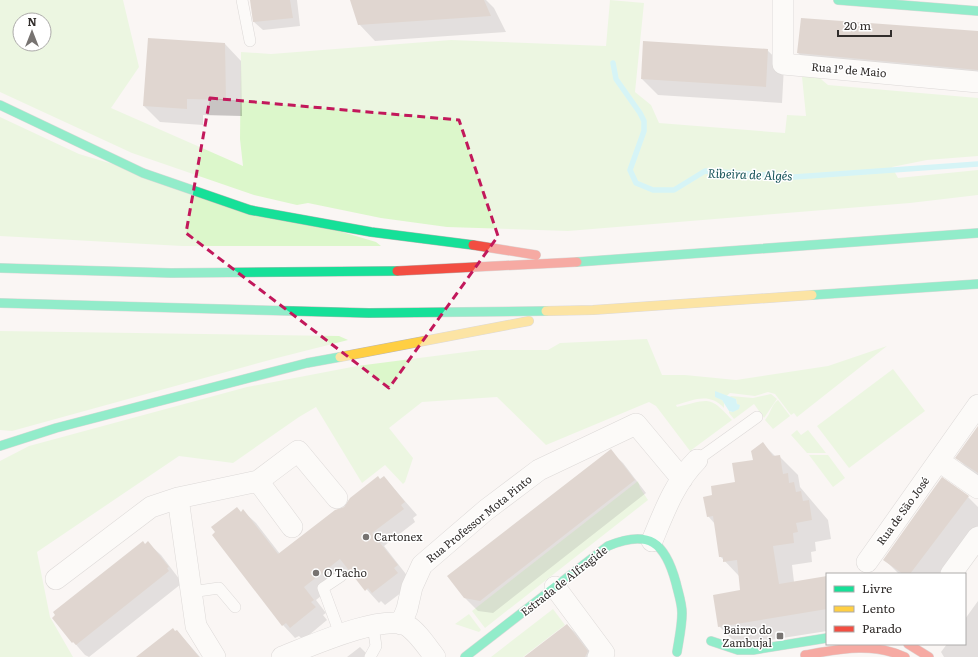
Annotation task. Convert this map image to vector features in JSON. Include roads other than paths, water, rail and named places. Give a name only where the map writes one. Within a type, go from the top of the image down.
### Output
[{"type":"main road","points":[[838,0],[968,7]]},
{"type":"main road","points":[[0,105],[143,173],[250,210],[371,232],[484,246],[576,262]]},
{"type":"main road","points":[[0,268],[171,273],[369,272],[576,262],[978,233]]},
{"type":"main road","points":[[0,303],[369,313],[593,310],[978,284]]},
{"type":"main road","points":[[0,446],[64,426],[307,363],[593,310]]},
{"type":"main road","name":"Estrada de Alfragide","points":[[465,657],[616,542],[635,537],[652,541]]},
{"type":"main road","points":[[652,541],[659,545],[669,560],[682,612],[692,627]]},
{"type":"main road","points":[[677,654],[682,612]]},
{"type":"main road","points":[[677,654],[684,640],[691,636]]},
{"type":"main road","points":[[792,653],[826,638]]},
{"type":"main road","points":[[718,654],[708,639],[738,650],[792,653],[878,647],[902,649],[929,657]]},
{"type":"street","name":"Rua 1º de Maio","points":[[783,0],[783,64],[978,82]]},
{"type":"street","name":"Rua de São José","points":[[867,562],[978,405]]},
{"type":"street","name":"Rua Professor Mota Pinto","points":[[401,624],[407,609],[412,587],[422,566],[486,510],[539,470],[636,424],[682,479]]},
{"type":"street","points":[[56,579],[151,507],[178,498],[258,481],[298,451],[337,498]]},
{"type":"street","points":[[652,541],[668,501],[682,479],[697,460]]},
{"type":"street","points":[[939,461],[978,488]]},
{"type":"street","points":[[258,481],[292,527]]},
{"type":"street","points":[[178,498],[196,626],[215,657]]},
{"type":"street","points":[[952,573],[978,537]]},
{"type":"street","points":[[555,587],[604,653],[598,657]]},
{"type":"street","points":[[282,657],[340,634],[389,623],[401,624],[413,630],[435,657]]},
{"type":"lane","points":[[242,0],[250,42]]},
{"type":"lane","points":[[697,460],[757,417]]},
{"type":"lane","points":[[340,634],[323,588],[341,576]]},
{"type":"lane","points":[[191,592],[219,588],[235,607]]},
{"type":"lane","points":[[370,657],[376,646],[373,626]]},
{"type":"water","points":[[715,391],[736,399],[737,404],[740,405],[739,409],[733,412],[729,411],[722,400],[715,397]]},
{"type":"waterway","name":"Ribeira de Algés","points":[[613,63],[616,79],[644,121],[644,131],[630,170],[636,183],[653,190],[674,190],[705,171],[794,177],[978,164]]},
{"type":"place","name":"Cartonex","points":[[366,537]]},
{"type":"place","name":"O Tacho","points":[[316,573]]},
{"type":"place","name":"Bairro do Zambujal","points":[[780,636]]}]
